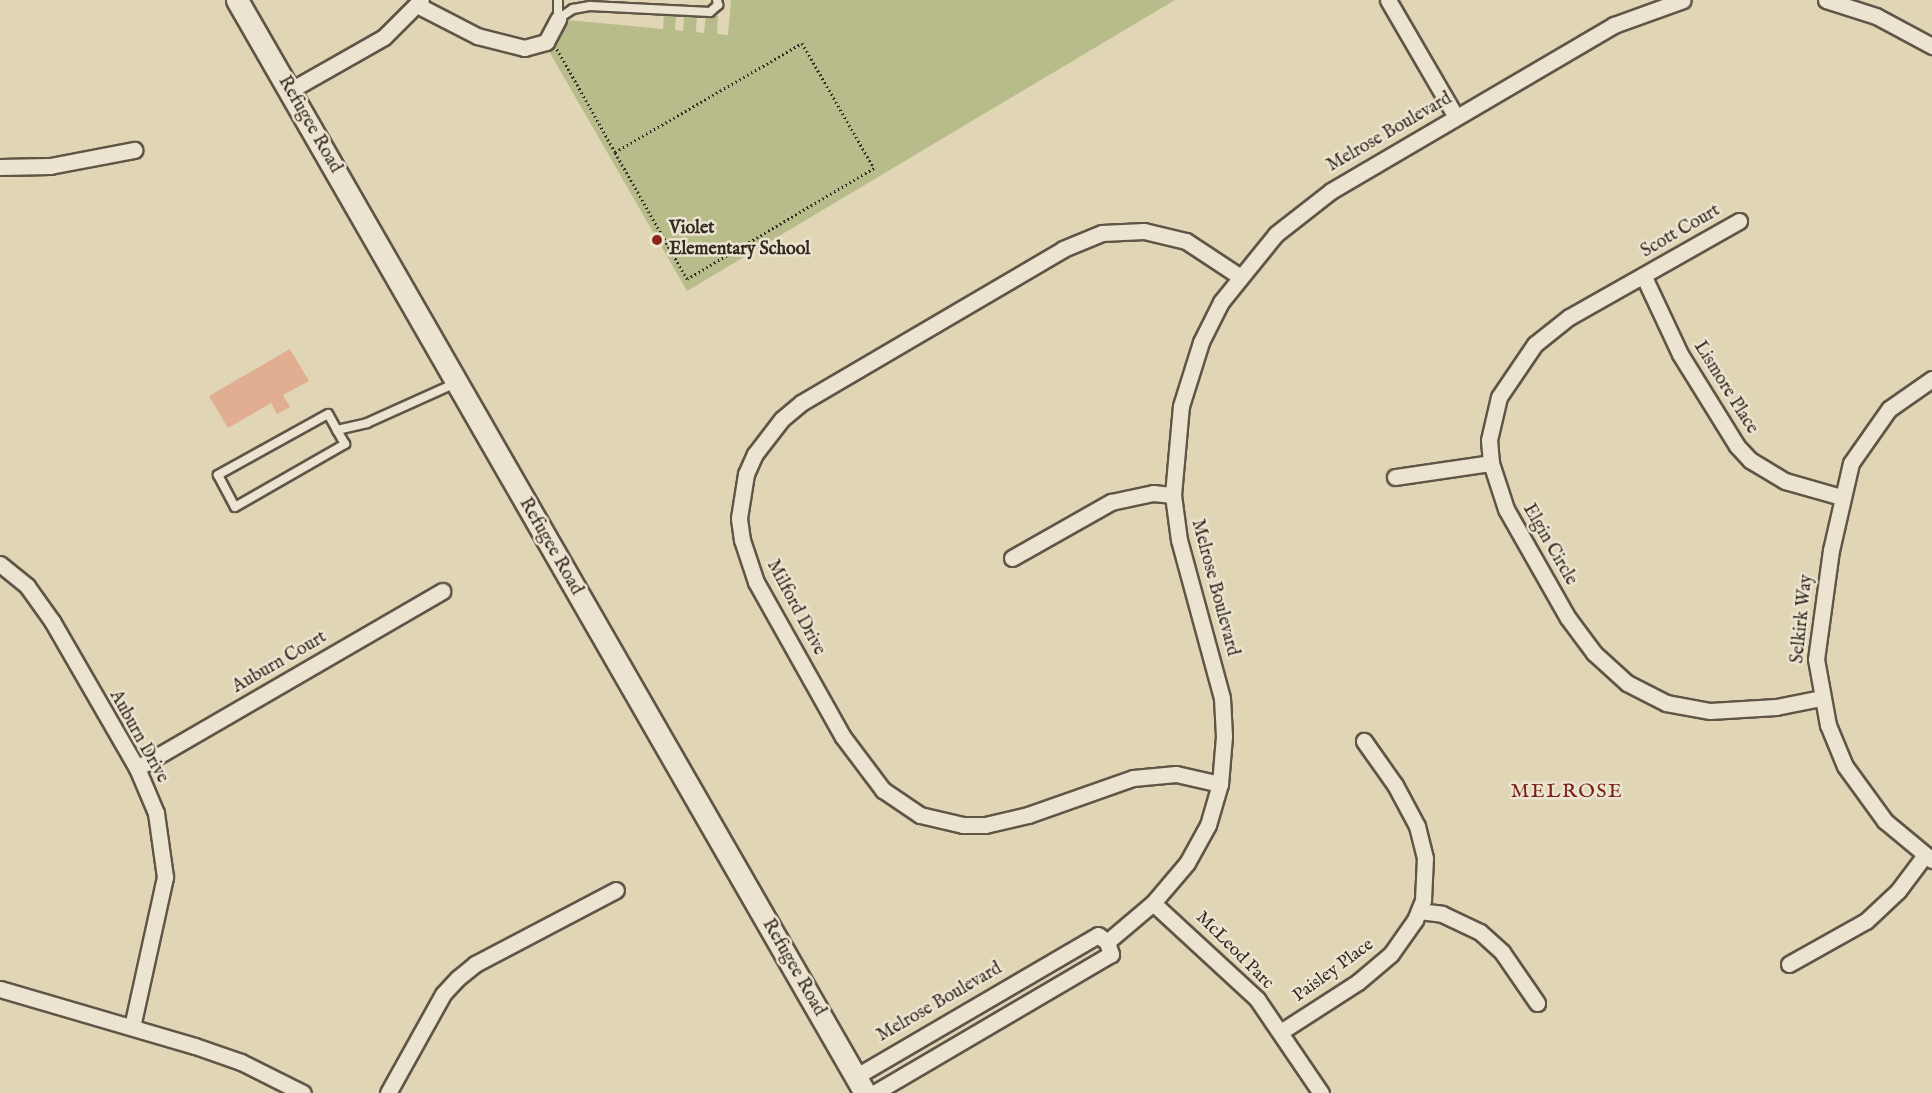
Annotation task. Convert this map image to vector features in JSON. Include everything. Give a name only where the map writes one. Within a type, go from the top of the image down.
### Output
[{"type":"main road","name":"Refugee Road","points":[[237,0],[861,1088]]},
{"type":"street","points":[[1388,0],[1456,117]]},
{"type":"street","name":"Melrose Boulevard","points":[[1107,942],[1153,903],[1199,844],[1220,784],[1224,736],[1222,698],[1179,540],[1173,495],[1174,450],[1189,374],[1210,322],[1239,276],[1275,234],[1312,203],[1614,25],[1683,0]]},
{"type":"street","points":[[1826,0],[1876,16],[1932,46]]},
{"type":"street","points":[[289,91],[384,37],[419,2],[477,36],[524,48],[546,42],[558,19]]},
{"type":"street","points":[[0,167],[50,166],[134,150]]},
{"type":"street","name":"Scott Court","points":[[1644,277],[1739,221]]},
{"type":"street","name":"Milford Drive","points":[[1220,784],[1176,774],[1133,778],[1028,815],[985,825],[963,825],[920,815],[883,790],[843,737],[756,582],[742,540],[739,518],[746,474],[755,454],[788,414],[816,392],[1063,249],[1102,234],[1144,231],[1186,241],[1239,276]]},
{"type":"street","name":"Elgin Circle","points":[[1644,277],[1569,317],[1521,360],[1499,397],[1492,418],[1491,463],[1506,509],[1568,618],[1594,653],[1627,683],[1666,703],[1710,711],[1776,707],[1821,698]]},
{"type":"street","name":"Lismore Place","points":[[1644,277],[1680,354],[1737,446],[1750,460],[1785,480],[1841,497]]},
{"type":"street","name":"Selkirk Way","points":[[1928,858],[1885,821],[1857,786],[1836,746],[1821,698],[1816,659],[1819,616],[1841,497],[1851,463],[1874,425],[1906,394],[1932,379]]},
{"type":"street","points":[[1395,477],[1491,463]]},
{"type":"street","points":[[1012,558],[1111,502],[1142,494],[1173,495]]},
{"type":"street","name":"Auburn Drive","points":[[0,564],[41,603],[137,768],[156,813],[165,877],[132,1027]]},
{"type":"street","name":"Auburn Court","points":[[137,768],[442,591]]},
{"type":"street","name":"Paisley Place","points":[[1282,1031],[1374,969],[1404,939],[1419,911],[1426,877],[1421,838],[1405,801],[1365,741]]},
{"type":"street","points":[[1789,964],[1866,921],[1928,858]]},
{"type":"street","points":[[388,1093],[443,994],[458,978],[476,964],[616,890]]},
{"type":"street","name":"McLeod Parc","points":[[1153,903],[1257,999],[1282,1031],[1321,1093]]},
{"type":"street","points":[[1419,911],[1442,914],[1480,932],[1502,952],[1537,1003]]},
{"type":"street","name":"Melrose Boulevard","points":[[1098,935],[1107,942],[1111,954],[861,1088],[1098,935]]},
{"type":"street","points":[[0,988],[242,1062],[303,1093]]},
{"type":"lane","points":[[558,0],[558,19]]},
{"type":"lane","points":[[558,19],[573,9],[597,3],[710,12],[718,5],[717,0]]},
{"type":"lane","points":[[337,430],[367,423],[458,383]]},
{"type":"lane","points":[[328,414],[337,430],[345,444],[235,507],[218,475],[328,414]]},
{"type":"path","points":[[555,44],[615,152],[687,279],[874,168],[802,43],[615,152]]},
{"type":"green space","name":"Violet Elementary School","points":[[731,0],[1175,0],[687,291],[550,53],[568,20],[663,29],[664,14],[676,15],[675,30],[683,31],[684,15],[697,15],[696,32],[704,33],[706,15],[718,16],[717,34],[728,35]]},
{"type":"building","points":[[290,349],[309,381],[283,395],[290,407],[277,414],[271,403],[228,428],[209,396]]},
{"type":"place","name":"Violet Elementary School","points":[[657,240]]},
{"type":"district","name":"MELROSE","points":[[1567,791]]}]
